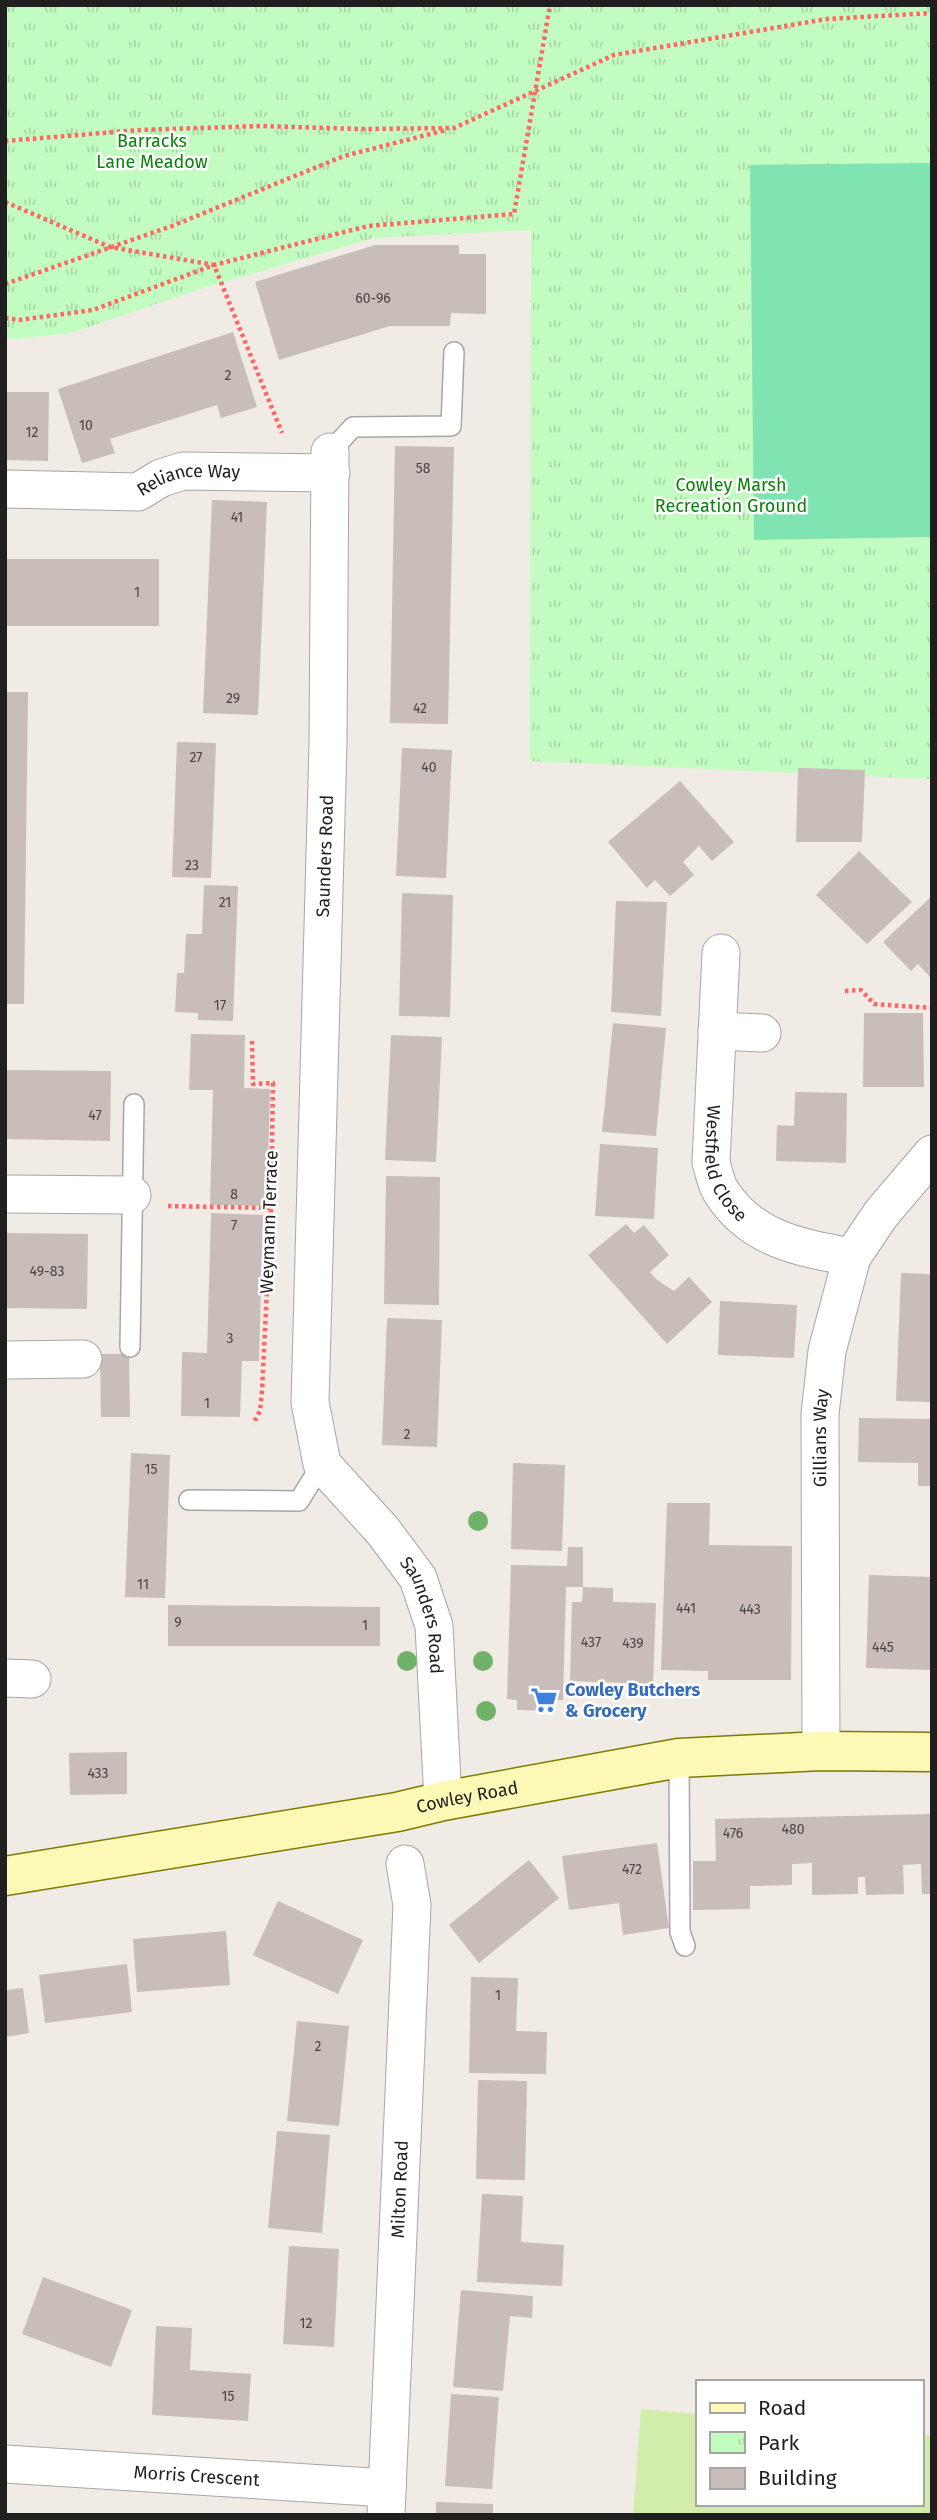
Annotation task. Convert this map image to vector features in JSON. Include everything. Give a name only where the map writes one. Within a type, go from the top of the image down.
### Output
[{"type":"main road","name":"Cowley Road","points":[[5,1876],[397,1812],[443,1801],[679,1758],[821,1751],[932,1752]]},
{"type":"street","name":"Reliance Way","points":[[5,489],[138,492],[161,478],[183,471],[331,463]]},
{"type":"street","name":"Saunders Road","points":[[331,463],[328,744],[310,1402],[322,1464],[383,1531],[418,1578],[434,1626],[443,1801]]},
{"type":"street","name":"Westfield Close","points":[[721,953],[710,1162],[721,1193],[753,1226],[796,1247],[852,1257]]},
{"type":"street","points":[[717,1031],[762,1033]]},
{"type":"street","name":"Gillians Way","points":[[821,1751],[820,1414],[827,1351],[852,1257],[881,1214],[932,1154]]},
{"type":"street","points":[[5,1194],[132,1200]]},
{"type":"street","points":[[5,1360],[83,1359]]},
{"type":"street","name":"Milton Road","points":[[386,2502],[412,1905],[405,1864]]},
{"type":"street","name":"Morris Crescent","points":[[5,2463],[386,2502]]},
{"type":"lane","points":[[331,463],[353,427],[451,426],[454,352]]},
{"type":"lane","points":[[130,1347],[134,1104]]},
{"type":"lane","points":[[189,1500],[299,1501],[322,1464]]},
{"type":"lane","points":[[679,1758],[680,1932],[685,1946]]},
{"type":"path","points":[[5,318],[19,320],[93,310],[214,265],[368,226],[514,214],[550,5]]},
{"type":"path","points":[[5,284],[172,226],[344,156],[454,128],[614,55],[827,19],[932,13]]},
{"type":"path","points":[[5,141],[139,130],[261,126],[454,128]]},
{"type":"path","points":[[5,202],[110,247],[214,265]]},
{"type":"path","points":[[214,265],[282,433],[331,463]]},
{"type":"path","points":[[845,991],[861,990],[874,1004],[932,1008]]},
{"type":"path","name":"Weymann Terrace","points":[[252,1041],[253,1084],[273,1083],[271,1208],[262,1391],[260,1411],[253,1424]]},
{"type":"path","points":[[132,1200],[271,1208]]},
{"type":"green space","name":"Cowley Marsh Recreation Ground","points":[[30,5],[932,5],[932,779],[530,761],[531,230],[374,238],[197,290],[71,333],[5,338],[5,8]]},
{"type":"green space","points":[[932,163],[932,537],[754,540],[750,165]]},
{"type":"green space","points":[[641,2409],[696,2414],[696,2506],[923,2506],[923,2435],[932,2436],[932,2515],[633,2515]]},
{"type":"building","points":[[375,245],[459,245],[459,254],[486,254],[486,314],[451,313],[450,326],[390,326],[279,360],[255,282]]},
{"type":"building","points":[[233,332],[257,407],[221,418],[217,405],[110,439],[115,453],[82,463],[58,389]]},
{"type":"building","points":[[5,392],[49,392],[48,461],[5,460]]},
{"type":"building","points":[[395,446],[454,447],[448,724],[390,723]]},
{"type":"building","points":[[212,500],[267,502],[258,715],[203,713]]},
{"type":"building","points":[[5,559],[159,559],[159,626],[5,626]]},
{"type":"building","points":[[5,692],[28,692],[24,1004],[5,1004]]},
{"type":"building","points":[[177,742],[216,743],[211,878],[172,877]]},
{"type":"building","points":[[402,748],[452,750],[446,878],[396,876]]},
{"type":"building","points":[[798,768],[865,770],[862,842],[796,842]]},
{"type":"building","points":[[680,781],[734,842],[712,861],[699,846],[683,862],[694,875],[670,896],[655,880],[647,888],[608,842]]},
{"type":"building","points":[[859,851],[912,902],[867,944],[816,895]]},
{"type":"building","points":[[204,885],[238,886],[233,1021],[198,1020],[198,1013],[175,1012],[177,973],[184,973],[186,934],[202,934]]},
{"type":"building","points":[[402,893],[453,895],[450,1017],[399,1016]]},
{"type":"building","points":[[932,896],[932,979],[918,964],[911,971],[883,942]]},
{"type":"building","points":[[616,901],[667,902],[661,1016],[611,1012]]},
{"type":"building","points":[[864,1013],[923,1013],[924,1087],[863,1087]]},
{"type":"building","points":[[613,1023],[666,1028],[656,1136],[602,1132]]},
{"type":"building","points":[[191,1034],[245,1035],[244,1088],[270,1089],[267,1206],[210,1205],[213,1090],[189,1090]]},
{"type":"building","points":[[391,1035],[442,1037],[436,1162],[385,1160]]},
{"type":"building","points":[[5,1070],[111,1071],[110,1141],[5,1139]]},
{"type":"building","points":[[795,1092],[847,1093],[846,1163],[776,1161],[777,1125],[794,1126]]},
{"type":"building","points":[[600,1144],[658,1148],[654,1219],[595,1216]]},
{"type":"building","points":[[386,1176],[440,1177],[439,1305],[384,1304]]},
{"type":"building","points":[[211,1213],[263,1215],[259,1361],[242,1361],[240,1417],[181,1416],[182,1352],[207,1353]]},
{"type":"building","points":[[626,1224],[634,1233],[644,1225],[669,1255],[650,1272],[657,1280],[674,1291],[689,1277],[712,1302],[667,1344],[588,1255]]},
{"type":"building","points":[[5,1233],[88,1234],[87,1309],[5,1308]]},
{"type":"building","points":[[901,1273],[932,1274],[932,1402],[896,1401]]},
{"type":"building","points":[[720,1301],[797,1305],[794,1358],[718,1355]]},
{"type":"building","points":[[387,1318],[442,1320],[437,1447],[382,1445]]},
{"type":"building","points":[[100,1354],[129,1354],[130,1417],[101,1417]]},
{"type":"building","points":[[859,1418],[932,1419],[932,1486],[918,1486],[918,1463],[858,1462]]},
{"type":"building","points":[[131,1453],[170,1455],[165,1598],[125,1597]]},
{"type":"building","points":[[513,1463],[565,1465],[562,1551],[511,1549]]},
{"type":"building","points":[[667,1503],[710,1503],[709,1545],[792,1546],[791,1680],[708,1680],[708,1671],[661,1670]]},
{"type":"building","points":[[568,1547],[583,1547],[583,1587],[566,1587],[563,1700],[554,1700],[553,1711],[517,1710],[517,1700],[507,1699],[511,1565],[567,1566]]},
{"type":"building","points":[[869,1575],[932,1577],[932,1670],[866,1668]]},
{"type":"building","points":[[583,1587],[613,1588],[613,1602],[656,1603],[653,1684],[570,1681],[572,1602],[582,1602]]},
{"type":"building","points":[[168,1605],[380,1607],[380,1646],[168,1646]]},
{"type":"building","points":[[127,1752],[127,1794],[70,1795],[69,1753]]},
{"type":"building","points":[[932,1814],[932,1894],[922,1894],[921,1864],[903,1865],[904,1894],[866,1895],[865,1877],[858,1877],[858,1894],[812,1895],[812,1863],[792,1864],[792,1885],[750,1886],[750,1909],[693,1910],[693,1861],[716,1861],[715,1819]]},
{"type":"building","points":[[657,1843],[669,1928],[623,1935],[619,1903],[569,1910],[562,1856]]},
{"type":"building","points":[[529,1860],[559,1898],[479,1963],[449,1925]]},
{"type":"building","points":[[278,1901],[363,1940],[338,1994],[253,1955]]},
{"type":"building","points":[[226,1931],[230,1985],[137,1992],[133,1939]]},
{"type":"building","points":[[127,1964],[132,2012],[45,2023],[39,1975]]},
{"type":"building","points":[[471,1977],[518,1978],[516,2031],[547,2032],[546,2074],[469,2073]]},
{"type":"building","points":[[23,1988],[29,2033],[5,2037],[5,1990]]},
{"type":"building","points":[[297,2021],[349,2026],[339,2126],[287,2121]]},
{"type":"building","points":[[478,2080],[527,2081],[525,2180],[476,2179]]},
{"type":"building","points":[[277,2131],[330,2135],[322,2233],[268,2228]]},
{"type":"building","points":[[482,2194],[523,2196],[521,2242],[564,2245],[562,2286],[477,2282]]},
{"type":"building","points":[[289,2246],[339,2249],[334,2347],[283,2344]]},
{"type":"building","points":[[43,2277],[132,2310],[111,2367],[22,2334]]},
{"type":"building","points":[[461,2290],[533,2296],[532,2318],[510,2316],[503,2391],[453,2387]]},
{"type":"building","points":[[156,2326],[192,2328],[190,2370],[251,2374],[248,2421],[152,2415]]},
{"type":"building","points":[[451,2394],[499,2397],[492,2489],[445,2486]]},
{"type":"building","points":[[436,2502],[493,2504],[493,2515],[436,2515]]},
{"type":"place","name":"Cowley Butchers & Grocery","points":[[544,1700]]},
{"type":"park label","name":"Barracks Lane Meadow","points":[[152,151]]}]
